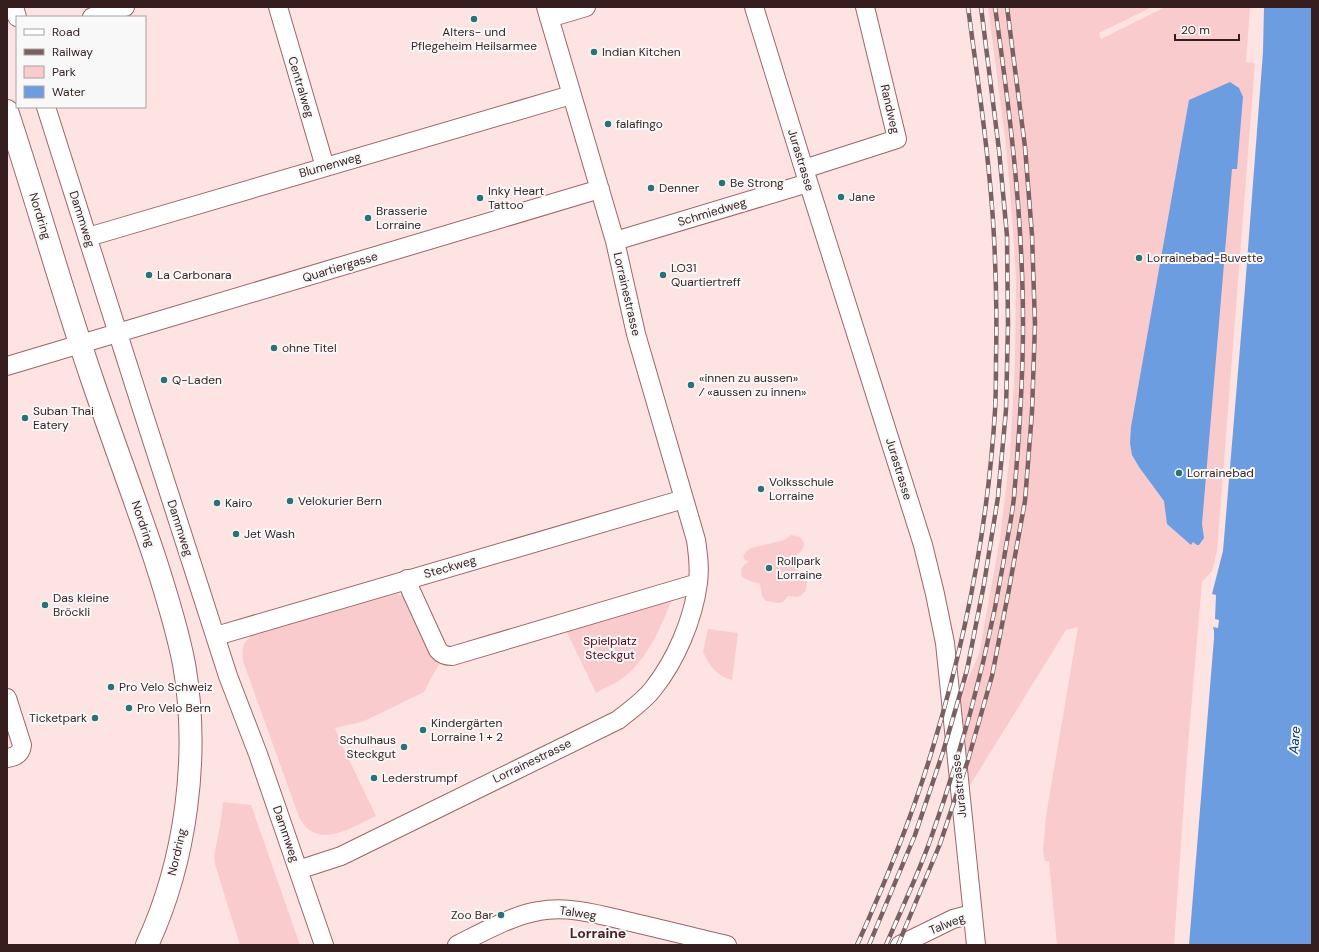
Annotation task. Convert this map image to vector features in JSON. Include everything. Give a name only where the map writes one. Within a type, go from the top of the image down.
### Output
[{"type":"main road","name":"Nordring","points":[[7,111],[81,344],[168,600],[177,634],[186,680],[190,735],[189,777],[185,816],[181,841],[164,902],[147,945]]},
{"type":"street","points":[[95,16],[125,7]]},
{"type":"street","name":"Centralweg","points":[[278,7],[325,166]]},
{"type":"street","points":[[547,13],[586,7]]},
{"type":"street","name":"Jurastrasse","points":[[754,7],[923,545],[945,643],[976,945]]},
{"type":"street","name":"Randweg","points":[[806,176],[897,139],[865,7]]},
{"type":"street","name":"Lorrainestrasse","points":[[298,870],[341,856],[618,720],[653,690],[672,660],[683,638],[691,614],[698,583],[699,565],[696,540],[636,334],[615,241],[547,13]]},
{"type":"street","name":"Blumenweg","points":[[88,237],[325,166],[571,95]]},
{"type":"street","name":"Dammweg","points":[[46,108],[228,676],[260,762],[324,945]]},
{"type":"street","name":"Schmiedweg","points":[[615,241],[806,176]]},
{"type":"street","name":"Quartiergasse","points":[[7,366],[600,189]]},
{"type":"street","name":"Steckweg","points":[[216,636],[684,499]]},
{"type":"street","points":[[407,579],[410,591],[438,650],[445,656],[452,656],[698,583]]},
{"type":"street","points":[[7,698],[22,745],[14,755]]},
{"type":"street","name":"Talweg","points":[[457,945],[518,917],[538,911],[558,909],[586,912],[727,945]]},
{"type":"street","name":"Talweg","points":[[900,945],[953,919],[972,914]]},
{"type":"green space","points":[[988,7],[1152,7],[1099,33],[1101,39],[1165,7],[1250,7],[1246,62],[1255,63],[1217,551],[1212,571],[1202,582],[1187,757],[1174,945],[1057,945],[1049,861],[1045,861],[1043,852],[1046,816],[1078,627],[1066,630],[964,795],[955,709],[979,654],[1000,539],[1010,454],[1015,363],[1016,279],[1013,228],[1006,145]]},
{"type":"green space","name":"Rollpark Lorraine","points":[[791,535],[800,537],[804,543],[801,552],[793,557],[799,573],[806,577],[806,590],[802,595],[797,597],[788,596],[783,602],[779,603],[766,601],[762,596],[760,584],[742,577],[742,568],[749,561],[746,561],[743,556],[751,548],[785,540]]},
{"type":"green space","points":[[396,594],[403,596],[407,601],[439,665],[424,692],[362,722],[335,728],[376,816],[335,834],[325,835],[315,833],[306,827],[299,817],[243,661],[244,644],[252,636]]},
{"type":"green space","name":"Spielplatz Steckgut","points":[[673,597],[664,620],[646,653],[638,663],[620,680],[596,693],[565,628]]},
{"type":"green space","points":[[708,629],[738,633],[732,680],[722,676],[714,670],[703,652]]},
{"type":"green space","points":[[223,802],[251,805],[300,945],[240,945],[215,864],[214,856]]},
{"type":"water","name":"Aare","points":[[1264,7],[1312,7],[1312,945],[1189,945],[1214,638],[1213,627],[1218,628],[1219,620],[1215,619],[1216,595],[1212,594],[1223,551],[1263,52]]},
{"type":"water","points":[[1230,82],[1239,88],[1243,97],[1237,169],[1232,169],[1202,524],[1204,538],[1199,545],[1193,542],[1191,545],[1167,524],[1164,501],[1132,455],[1130,443],[1131,427],[1189,100]]},
{"type":"railway","points":[[857,945],[878,897],[917,798],[945,706],[956,664],[974,580],[987,496],[996,398],[994,237],[987,150],[968,7]]},
{"type":"railway","points":[[869,945],[915,835],[943,752],[967,670],[984,584],[998,497],[1006,410],[1008,324],[1007,236],[999,150],[981,7]]},
{"type":"railway","points":[[886,945],[926,852],[954,770],[974,700],[998,595],[1013,505],[1018,454],[1023,345],[1021,245],[1015,165],[995,7]]},
{"type":"railway","points":[[898,945],[940,844],[968,760],[992,676],[1025,501],[1032,412],[1035,324],[1032,235],[1025,147],[1007,7]]},
{"type":"place","name":"Alters- und Pflegeheim Heilsarmee","points":[[474,19]]},
{"type":"place","name":"Indian Kitchen","points":[[594,52]]},
{"type":"place","name":"falafingo","points":[[608,124]]},
{"type":"place","name":"Be Strong","points":[[722,183]]},
{"type":"place","name":"Denner","points":[[651,188]]},
{"type":"place","name":"Jane","points":[[841,197]]},
{"type":"place","name":"Inky Heart Tattoo","points":[[480,198]]},
{"type":"place","name":"Brasserie Lorraine","points":[[368,218]]},
{"type":"place","name":"Lorrainebad-Buvette","points":[[1139,258]]},
{"type":"place","name":"La Carbonara","points":[[149,275]]},
{"type":"place","name":"LO31 Quartiertreff","points":[[663,275]]},
{"type":"place","name":"ohne Titel","points":[[274,348]]},
{"type":"place","name":"Q-Laden","points":[[164,380]]},
{"type":"place","name":"«innen zu aussen» ⁄ «aussen zu innen»","points":[[691,385]]},
{"type":"place","name":"Suban Thai Eatery","points":[[25,418]]},
{"type":"place","name":"Lorrainebad","points":[[1179,473]]},
{"type":"place","name":"Volksschule Lorraine","points":[[761,489]]},
{"type":"place","name":"Velokurier Bern","points":[[290,501]]},
{"type":"place","name":"Kairo","points":[[217,503]]},
{"type":"place","name":"Jet Wash","points":[[236,534]]},
{"type":"place","name":"Rollpark Lorraine","points":[[769,568]]},
{"type":"place","name":"Das kleine Bröckli","points":[[45,605]]},
{"type":"place","name":"Pro Velo Schweiz","points":[[111,687]]},
{"type":"place","name":"Pro Velo Bern","points":[[129,708]]},
{"type":"place","name":"Ticketpark","points":[[95,718]]},
{"type":"place","name":"Kindergärten Lorraine 1 + 2","points":[[423,730]]},
{"type":"place","name":"Schulhaus Steckgut","points":[[404,747]]},
{"type":"place","name":"Lederstrumpf","points":[[374,778]]},
{"type":"place","name":"Zoo Bar","points":[[501,915]]},
{"type":"district","name":"Lorraine","points":[[598,933]]}]
